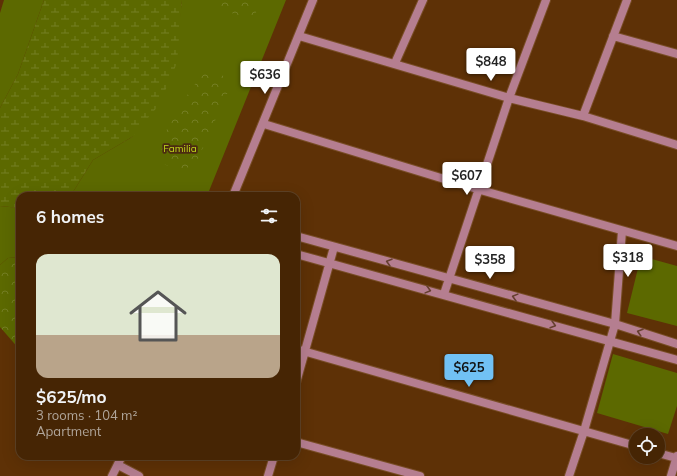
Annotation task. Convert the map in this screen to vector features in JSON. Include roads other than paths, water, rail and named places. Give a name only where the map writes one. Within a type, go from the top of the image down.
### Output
[{"type":"street","points":[[235,192],[264,124],[313,0]]},
{"type":"street","points":[[395,63],[423,0]]},
{"type":"street","points":[[444,294],[509,98],[546,0]]},
{"type":"street","points":[[582,116],[627,0]]},
{"type":"street","points":[[299,36],[395,63],[509,98],[582,116],[677,145]]},
{"type":"street","points":[[613,36],[677,54]]},
{"type":"street","points":[[264,124],[478,189],[677,246]]},
{"type":"street","points":[[569,476],[584,431],[615,324],[622,231]]},
{"type":"street","points":[[300,237],[615,324],[677,344]]},
{"type":"street","points":[[300,371],[334,247]]},
{"type":"street","points":[[300,255],[677,360]]},
{"type":"street","points":[[300,350],[629,444]]},
{"type":"street","points":[[300,443],[420,476]]},
{"type":"street","points":[[665,454],[677,457],[671,476]]},
{"type":"street","points":[[112,476],[120,460]]},
{"type":"street","points":[[268,476],[273,460]]},
{"type":"street","points":[[118,465],[139,476]]},
{"type":"park label","name":"Familia","points":[[180,148]]}]
